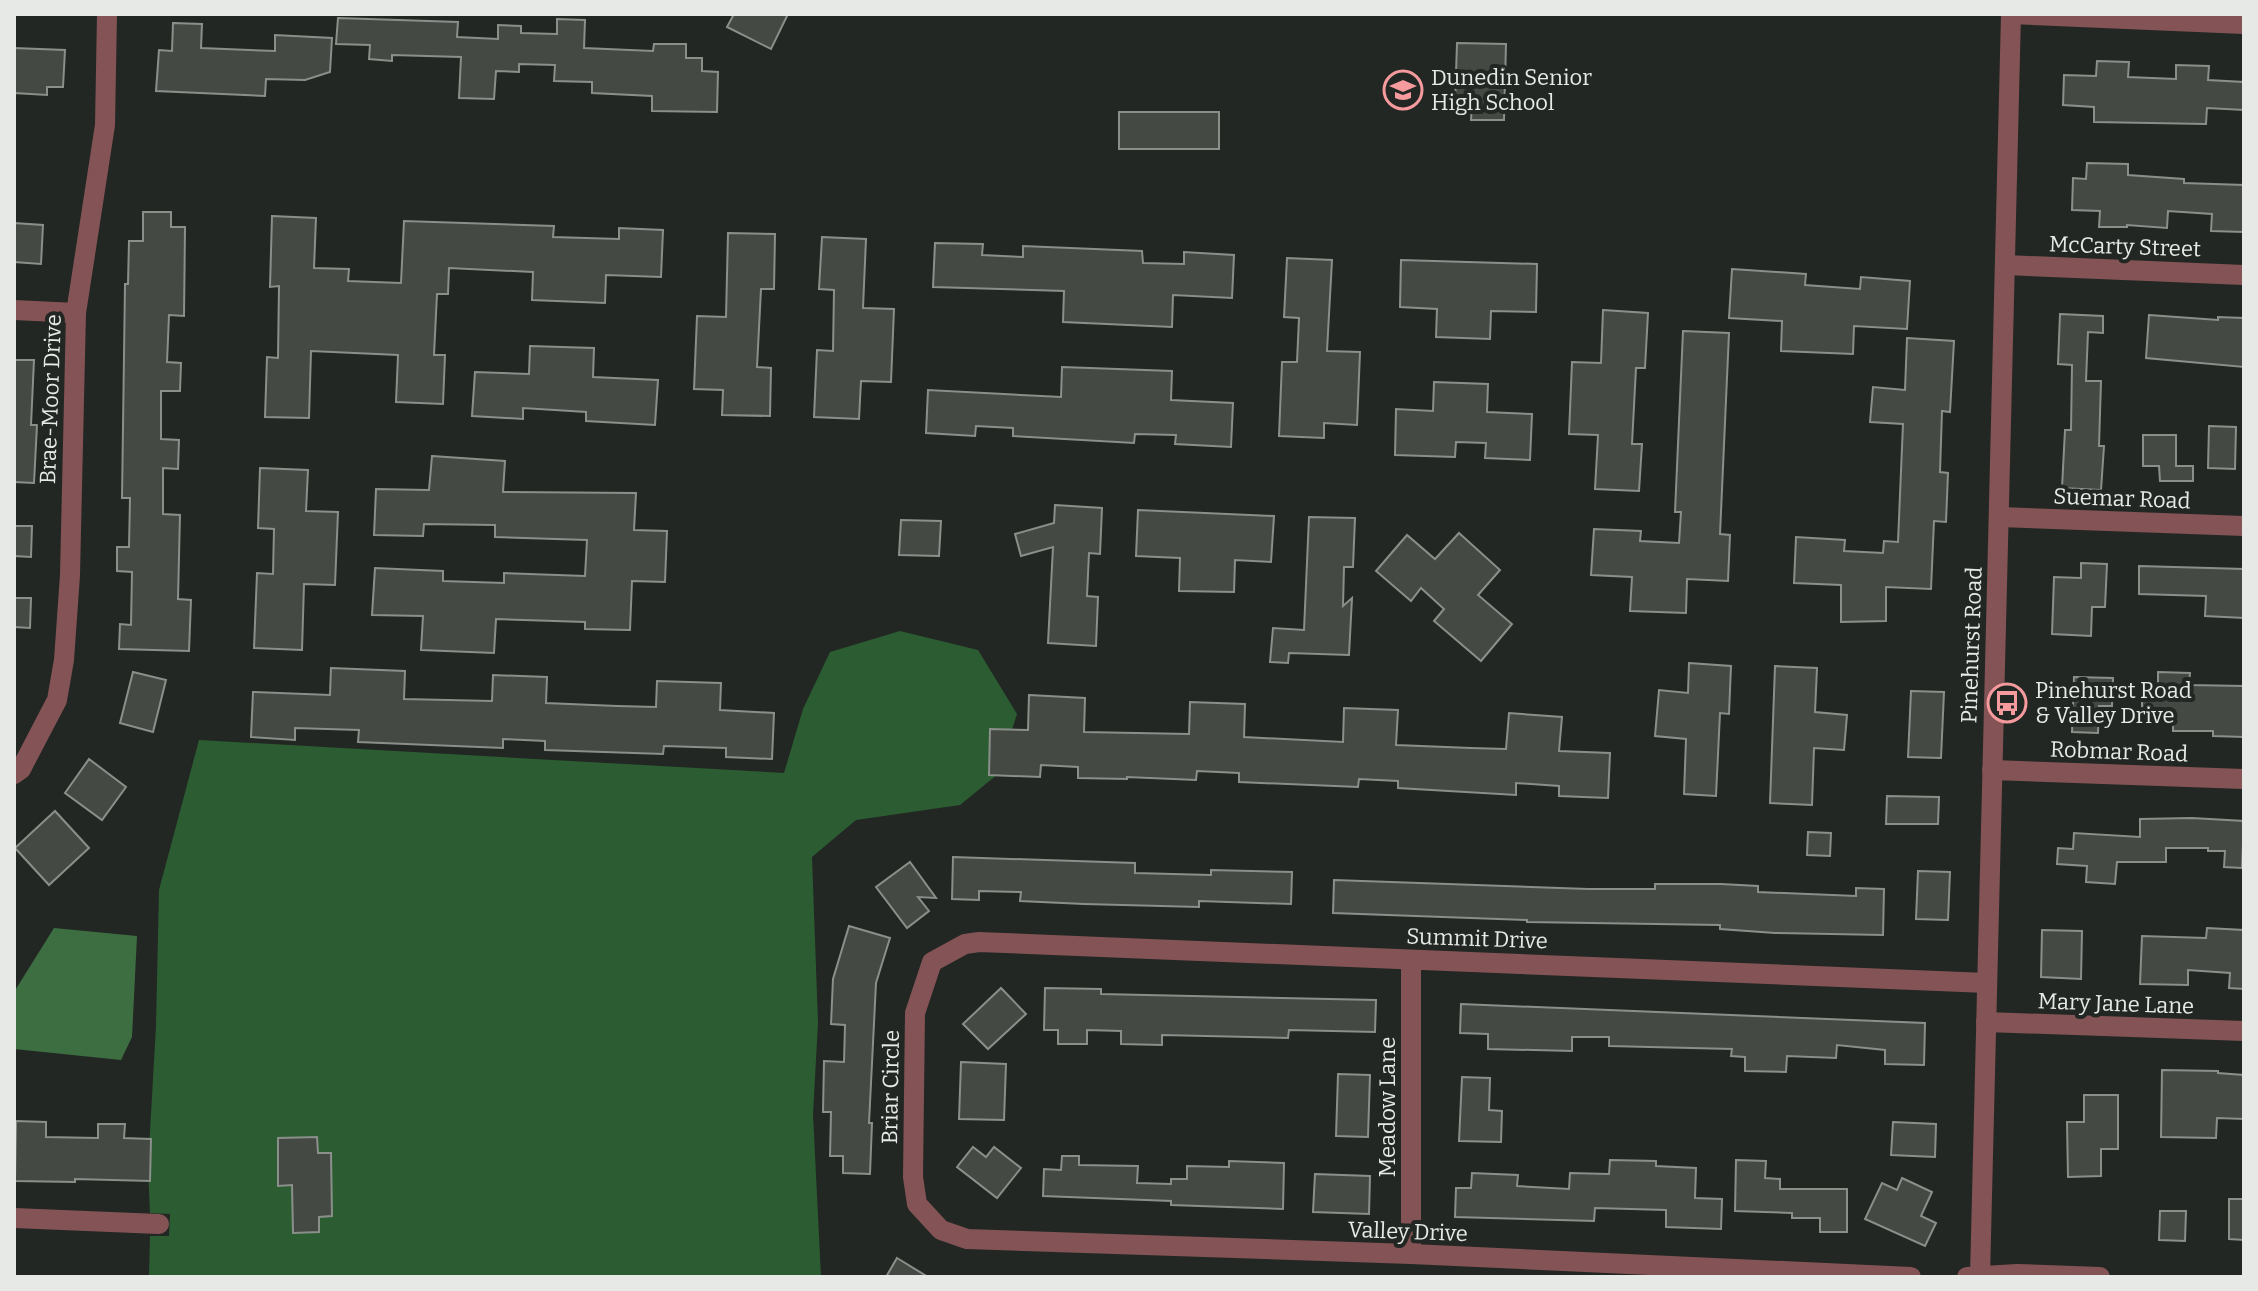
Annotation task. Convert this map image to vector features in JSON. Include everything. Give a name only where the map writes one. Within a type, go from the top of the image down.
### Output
[{"type":"street","name":"Brae-Moor Drive","points":[[14,774],[21,769],[57,700],[64,660],[70,575],[76,313],[105,125],[107,14]]},
{"type":"street","points":[[2011,14],[2244,24]]},
{"type":"street","name":"Pinehurst Road","points":[[1976,1276],[1986,1022],[2011,14]]},
{"type":"street","name":"McCarty Street","points":[[2005,265],[2244,275]]},
{"type":"street","points":[[14,310],[76,313]]},
{"type":"street","name":"Suemar Road","points":[[1999,517],[2244,526]]},
{"type":"street","name":"Robmar Road","points":[[1992,770],[2244,779]]},
{"type":"street","name":"Summit Drive","points":[[965,944],[1005,942],[1987,983]]},
{"type":"street","name":"Briar Circle","points":[[917,1204],[913,1177],[915,1013],[932,962],[965,944]]},
{"type":"street","name":"Meadow Lane","points":[[1411,960],[1411,1254]]},
{"type":"street","name":"Mary Jane Lane","points":[[1986,1022],[2244,1031]]},
{"type":"street","name":"Valley Drive","points":[[917,1204],[941,1230],[967,1239],[1411,1254],[1911,1277]]},
{"type":"street","points":[[14,1218],[159,1224]]},
{"type":"street","points":[[1976,1276],[2100,1277]]},
{"type":"shaded area","points":[[900,631],[978,650],[1017,714],[998,774],[960,805],[856,820],[812,857],[818,1023],[813,1114],[821,1277],[149,1277],[150,1236],[169,1236],[170,1214],[150,1213],[148,1167],[159,890],[199,740],[784,773],[803,709],[830,652]]},
{"type":"shaded area","points":[[54,928],[137,936],[132,1037],[121,1060],[14,1049],[14,992]]},
{"type":"building","points":[[734,14],[788,14],[771,49],[727,27]]},
{"type":"building","points":[[338,18],[458,22],[457,37],[498,39],[498,25],[521,26],[521,33],[557,34],[557,19],[585,20],[584,48],[653,51],[654,44],[686,44],[686,58],[702,58],[702,71],[718,72],[717,112],[652,111],[652,96],[592,93],[592,82],[554,81],[555,65],[519,64],[519,72],[496,71],[494,99],[459,98],[461,57],[392,55],[392,61],[369,59],[370,45],[336,44]]},
{"type":"building","points":[[173,23],[202,24],[201,48],[275,51],[275,35],[332,38],[330,72],[305,80],[266,79],[265,96],[156,91],[159,50],[172,51]]},
{"type":"building","points":[[1457,43],[1506,44],[1504,120],[1471,120],[1472,104],[1455,104]]},
{"type":"building","points":[[14,48],[65,50],[63,87],[47,87],[47,95],[14,93]]},
{"type":"building","points":[[2097,61],[2129,62],[2128,77],[2176,79],[2176,65],[2209,66],[2208,80],[2244,82],[2244,110],[2207,108],[2206,124],[2094,122],[2094,107],[2063,105],[2064,75],[2096,76]]},
{"type":"building","points":[[1119,112],[1219,112],[1219,149],[1119,149]]},
{"type":"building","points":[[2087,163],[2128,164],[2128,175],[2184,179],[2184,183],[2244,185],[2244,232],[2211,231],[2212,214],[2168,211],[2167,228],[2127,225],[2099,227],[2100,211],[2072,210],[2073,178],[2086,179]]},
{"type":"building","points":[[143,212],[171,212],[171,227],[185,227],[184,316],[169,315],[167,362],[181,363],[180,391],[161,391],[161,439],[179,440],[178,469],[163,468],[163,514],[180,515],[178,599],[191,600],[189,651],[119,649],[120,624],[131,625],[132,572],[117,571],[117,547],[129,547],[130,498],[122,498],[125,284],[128,284],[129,241],[143,241]]},
{"type":"building","points":[[272,216],[316,218],[314,268],[349,269],[348,281],[401,283],[404,221],[554,226],[553,237],[619,239],[619,228],[663,230],[661,277],[606,275],[605,303],[532,300],[533,272],[449,268],[448,294],[437,294],[434,355],[445,355],[443,404],[396,402],[398,355],[311,351],[309,418],[265,417],[267,357],[278,358],[279,286],[270,287]]},
{"type":"building","points":[[14,223],[43,225],[41,264],[14,262]]},
{"type":"building","points":[[728,233],[775,234],[774,289],[761,289],[757,367],[771,368],[770,416],[722,415],[723,390],[694,389],[697,316],[726,317]]},
{"type":"building","points":[[822,237],[866,239],[863,308],[894,309],[891,382],[861,381],[859,419],[814,417],[817,350],[833,351],[834,290],[819,289]]},
{"type":"building","points":[[935,243],[983,244],[982,255],[1023,257],[1023,246],[1142,251],[1143,263],[1184,264],[1184,252],[1234,255],[1232,298],[1173,295],[1172,327],[1063,322],[1064,291],[933,287]]},
{"type":"building","points":[[1287,258],[1332,260],[1327,351],[1360,352],[1357,425],[1324,423],[1324,438],[1279,436],[1282,362],[1297,362],[1299,318],[1284,317]]},
{"type":"building","points":[[1401,260],[1537,264],[1536,312],[1491,311],[1490,339],[1436,337],[1437,309],[1400,307]]},
{"type":"building","points":[[1732,269],[1806,274],[1805,285],[1860,289],[1861,277],[1910,281],[1907,329],[1854,326],[1853,354],[1781,351],[1782,321],[1729,318]]},
{"type":"building","points":[[1603,310],[1648,313],[1645,368],[1636,368],[1632,444],[1642,444],[1639,491],[1595,489],[1598,435],[1569,434],[1572,362],[1601,363]]},
{"type":"building","points":[[2060,314],[2103,316],[2103,333],[2088,332],[2086,381],[2101,381],[2099,446],[2104,446],[2101,490],[2062,488],[2065,430],[2071,430],[2072,365],[2058,364]]},
{"type":"building","points":[[2149,315],[2218,320],[2218,317],[2244,318],[2244,367],[2146,358]]},
{"type":"building","points":[[1683,331],[1729,333],[1720,534],[1730,535],[1728,581],[1687,579],[1686,613],[1630,611],[1632,577],[1591,575],[1594,529],[1641,531],[1640,541],[1679,543],[1681,512],[1675,512]]},
{"type":"building","points":[[1907,338],[1954,341],[1950,412],[1942,411],[1940,472],[1948,473],[1946,522],[1934,521],[1931,589],[1886,587],[1886,621],[1841,622],[1841,585],[1794,583],[1796,537],[1845,540],[1844,551],[1883,553],[1884,541],[1898,542],[1903,424],[1870,422],[1873,387],[1905,390]]},
{"type":"building","points":[[530,346],[594,348],[593,377],[658,380],[655,425],[586,421],[586,412],[523,408],[523,419],[472,416],[475,372],[529,374]]},
{"type":"building","points":[[14,360],[34,360],[31,425],[37,425],[34,483],[14,482]]},
{"type":"building","points":[[1062,367],[1172,371],[1171,400],[1233,403],[1231,447],[1175,444],[1176,435],[1135,434],[1134,443],[1013,436],[1013,428],[976,426],[975,436],[926,433],[928,390],[1061,397]]},
{"type":"building","points":[[1434,382],[1488,384],[1487,412],[1532,414],[1530,460],[1485,458],[1486,443],[1456,442],[1455,457],[1395,455],[1396,409],[1433,411]]},
{"type":"building","points":[[2209,426],[2236,427],[2235,469],[2208,468]]},
{"type":"building","points":[[2143,435],[2176,435],[2176,466],[2193,466],[2193,481],[2160,481],[2159,466],[2143,466]]},
{"type":"building","points":[[432,456],[505,461],[503,492],[636,493],[634,530],[667,531],[665,582],[632,581],[630,630],[585,629],[585,622],[496,619],[494,653],[421,650],[423,616],[372,615],[375,568],[443,571],[443,581],[504,583],[504,573],[585,576],[587,540],[495,537],[495,525],[424,524],[423,536],[374,535],[376,489],[429,490]]},
{"type":"building","points":[[260,468],[308,470],[306,511],[338,512],[335,585],[304,584],[302,650],[254,648],[257,573],[273,574],[274,529],[258,528]]},
{"type":"building","points":[[1055,505],[1102,508],[1100,554],[1089,553],[1087,596],[1098,597],[1096,646],[1048,643],[1053,547],[1021,556],[1015,534],[1054,523]]},
{"type":"building","points":[[1138,510],[1274,516],[1271,562],[1235,560],[1234,592],[1179,591],[1180,558],[1136,556]]},
{"type":"building","points":[[1309,517],[1355,518],[1353,567],[1344,567],[1343,606],[1352,598],[1349,655],[1289,653],[1288,663],[1270,662],[1273,628],[1304,630]]},
{"type":"building","points":[[901,520],[941,521],[939,556],[899,555]]},
{"type":"building","points":[[14,526],[32,526],[31,557],[14,556]]},
{"type":"building","points":[[1459,533],[1500,570],[1478,595],[1512,624],[1481,661],[1434,621],[1444,609],[1421,588],[1411,601],[1376,571],[1407,535],[1435,559]]},
{"type":"building","points":[[2081,563],[2107,564],[2105,607],[2092,607],[2091,636],[2052,634],[2054,577],[2081,578]]},
{"type":"building","points":[[2139,566],[2244,569],[2244,618],[2205,616],[2206,596],[2139,594]]},
{"type":"building","points":[[14,598],[31,598],[30,628],[14,627]]},
{"type":"building","points":[[1689,663],[1731,666],[1729,714],[1720,713],[1716,796],[1684,794],[1686,739],[1655,736],[1659,690],[1688,693]]},
{"type":"building","points":[[1775,666],[1817,668],[1815,712],[1847,715],[1844,750],[1814,748],[1812,805],[1770,803]]},
{"type":"building","points":[[331,668],[405,671],[404,699],[492,701],[493,675],[547,677],[546,703],[656,707],[657,681],[721,683],[720,710],[774,713],[772,759],[726,757],[726,748],[664,746],[663,754],[545,750],[545,741],[503,739],[503,748],[358,742],[359,730],[295,728],[295,740],[251,737],[253,692],[330,695]]},
{"type":"building","points":[[133,672],[166,680],[153,732],[120,723]]},
{"type":"building","points":[[2158,672],[2190,673],[2189,685],[2244,686],[2244,737],[2213,736],[2213,731],[2173,731],[2173,716],[2142,716],[2142,687],[2158,687]]},
{"type":"building","points":[[2074,677],[2113,678],[2112,706],[2099,706],[2098,733],[2072,732]]},
{"type":"building","points":[[1911,691],[1944,692],[1941,758],[1908,757]]},
{"type":"building","points":[[1029,695],[1085,698],[1084,732],[1189,734],[1190,702],[1245,704],[1244,737],[1343,742],[1344,708],[1398,710],[1396,745],[1506,749],[1509,713],[1562,717],[1559,751],[1610,753],[1608,798],[1559,796],[1559,786],[1516,783],[1516,795],[1398,788],[1398,781],[1359,779],[1358,787],[1239,782],[1239,773],[1197,771],[1196,780],[1078,778],[1078,767],[1041,765],[1040,777],[989,775],[990,729],[1028,730]]},
{"type":"building","points":[[89,759],[126,787],[102,820],[65,793]]},
{"type":"building","points":[[1887,796],[1939,797],[1938,824],[1886,824]]},
{"type":"building","points":[[55,811],[89,848],[49,885],[15,848]]},
{"type":"building","points":[[2140,819],[2244,821],[2242,868],[2224,867],[2225,851],[2208,851],[2208,848],[2166,848],[2166,862],[2117,862],[2115,884],[2086,882],[2087,866],[2057,864],[2058,848],[2073,849],[2074,833],[2140,837]]},
{"type":"building","points":[[1808,832],[1831,833],[1830,856],[1807,855]]},
{"type":"building","points":[[953,857],[1135,863],[1135,873],[1211,875],[1211,870],[1292,872],[1291,904],[1199,901],[1199,907],[1084,904],[1020,901],[1021,892],[979,891],[979,900],[952,899]]},
{"type":"building","points":[[910,862],[936,898],[918,897],[929,911],[907,928],[876,887]]},
{"type":"building","points":[[1918,871],[1950,872],[1948,920],[1916,919]]},
{"type":"building","points":[[1334,880],[1588,889],[1655,889],[1655,884],[1721,884],[1758,886],[1758,892],[1856,896],[1856,888],[1884,889],[1883,935],[1775,933],[1720,929],[1720,925],[1527,922],[1333,913]]},
{"type":"building","points":[[849,926],[890,938],[876,983],[869,1123],[872,1123],[870,1174],[843,1173],[843,1156],[830,1156],[831,1112],[823,1112],[824,1061],[844,1062],[845,1025],[831,1024],[833,979]]},
{"type":"building","points":[[2207,928],[2244,930],[2244,989],[2229,988],[2230,973],[2188,970],[2188,985],[2140,984],[2142,936],[2206,938]]},
{"type":"building","points":[[2042,930],[2082,931],[2081,979],[2041,977]]},
{"type":"building","points":[[1001,988],[1026,1014],[988,1049],[963,1024]]},
{"type":"building","points":[[1045,988],[1101,989],[1101,994],[1376,1000],[1375,1032],[1289,1030],[1288,1038],[1162,1035],[1162,1045],[1121,1044],[1121,1031],[1087,1030],[1087,1044],[1058,1044],[1058,1030],[1044,1030]]},
{"type":"building","points":[[1461,1004],[1925,1023],[1924,1065],[1885,1064],[1885,1050],[1837,1045],[1836,1058],[1787,1056],[1786,1072],[1745,1071],[1745,1057],[1731,1056],[1732,1049],[1609,1046],[1609,1037],[1572,1037],[1572,1051],[1488,1049],[1488,1034],[1460,1033]]},
{"type":"building","points":[[961,1062],[1006,1064],[1004,1120],[959,1119]]},
{"type":"building","points":[[2162,1070],[2218,1071],[2244,1075],[2244,1119],[2217,1118],[2216,1138],[2161,1137]]},
{"type":"building","points":[[1338,1074],[1370,1075],[1368,1137],[1336,1136]]},
{"type":"building","points":[[1462,1077],[1490,1078],[1489,1110],[1502,1111],[1501,1142],[1459,1141]]},
{"type":"building","points":[[2084,1095],[2118,1095],[2118,1149],[2101,1149],[2101,1176],[2068,1177],[2067,1122],[2084,1122]]},
{"type":"building","points":[[16,1121],[46,1122],[46,1137],[98,1138],[98,1124],[125,1124],[124,1138],[151,1139],[150,1181],[15,1181]]},
{"type":"building","points":[[1893,1122],[1936,1124],[1935,1157],[1891,1155]]},
{"type":"building","points":[[317,1137],[318,1153],[331,1153],[332,1216],[319,1217],[319,1232],[293,1233],[292,1185],[278,1186],[278,1138]]},
{"type":"building","points":[[973,1147],[986,1157],[994,1147],[1021,1168],[997,1198],[957,1167]]},
{"type":"building","points":[[1062,1156],[1079,1156],[1079,1165],[1138,1166],[1137,1183],[1171,1184],[1171,1179],[1187,1179],[1187,1166],[1229,1167],[1229,1161],[1284,1163],[1283,1209],[1043,1196],[1044,1169],[1061,1170]]},
{"type":"building","points":[[1610,1160],[1656,1161],[1656,1166],[1696,1168],[1695,1198],[1722,1199],[1721,1229],[1666,1227],[1666,1210],[1595,1208],[1594,1221],[1455,1217],[1456,1188],[1471,1188],[1472,1173],[1518,1175],[1517,1186],[1569,1189],[1570,1173],[1609,1174]]},
{"type":"building","points":[[1736,1160],[1766,1161],[1765,1178],[1780,1179],[1780,1189],[1847,1189],[1847,1232],[1820,1232],[1820,1218],[1792,1218],[1792,1213],[1735,1211]]},
{"type":"building","points":[[1315,1174],[1370,1176],[1369,1214],[1313,1212]]},
{"type":"building","points":[[1902,1178],[1932,1192],[1921,1216],[1936,1223],[1925,1246],[1865,1219],[1882,1183],[1897,1190]]},
{"type":"building","points":[[2229,1199],[2244,1199],[2244,1240],[2229,1239]]},
{"type":"building","points":[[2160,1211],[2186,1211],[2185,1241],[2159,1240]]},
{"type":"building","points":[[897,1258],[928,1277],[886,1277]]},
{"type":"place","name":"Dunedin Senior High School","points":[[1403,90]]},
{"type":"place","name":"Pinehurst Road & Valley Drive","points":[[2007,703]]}]
